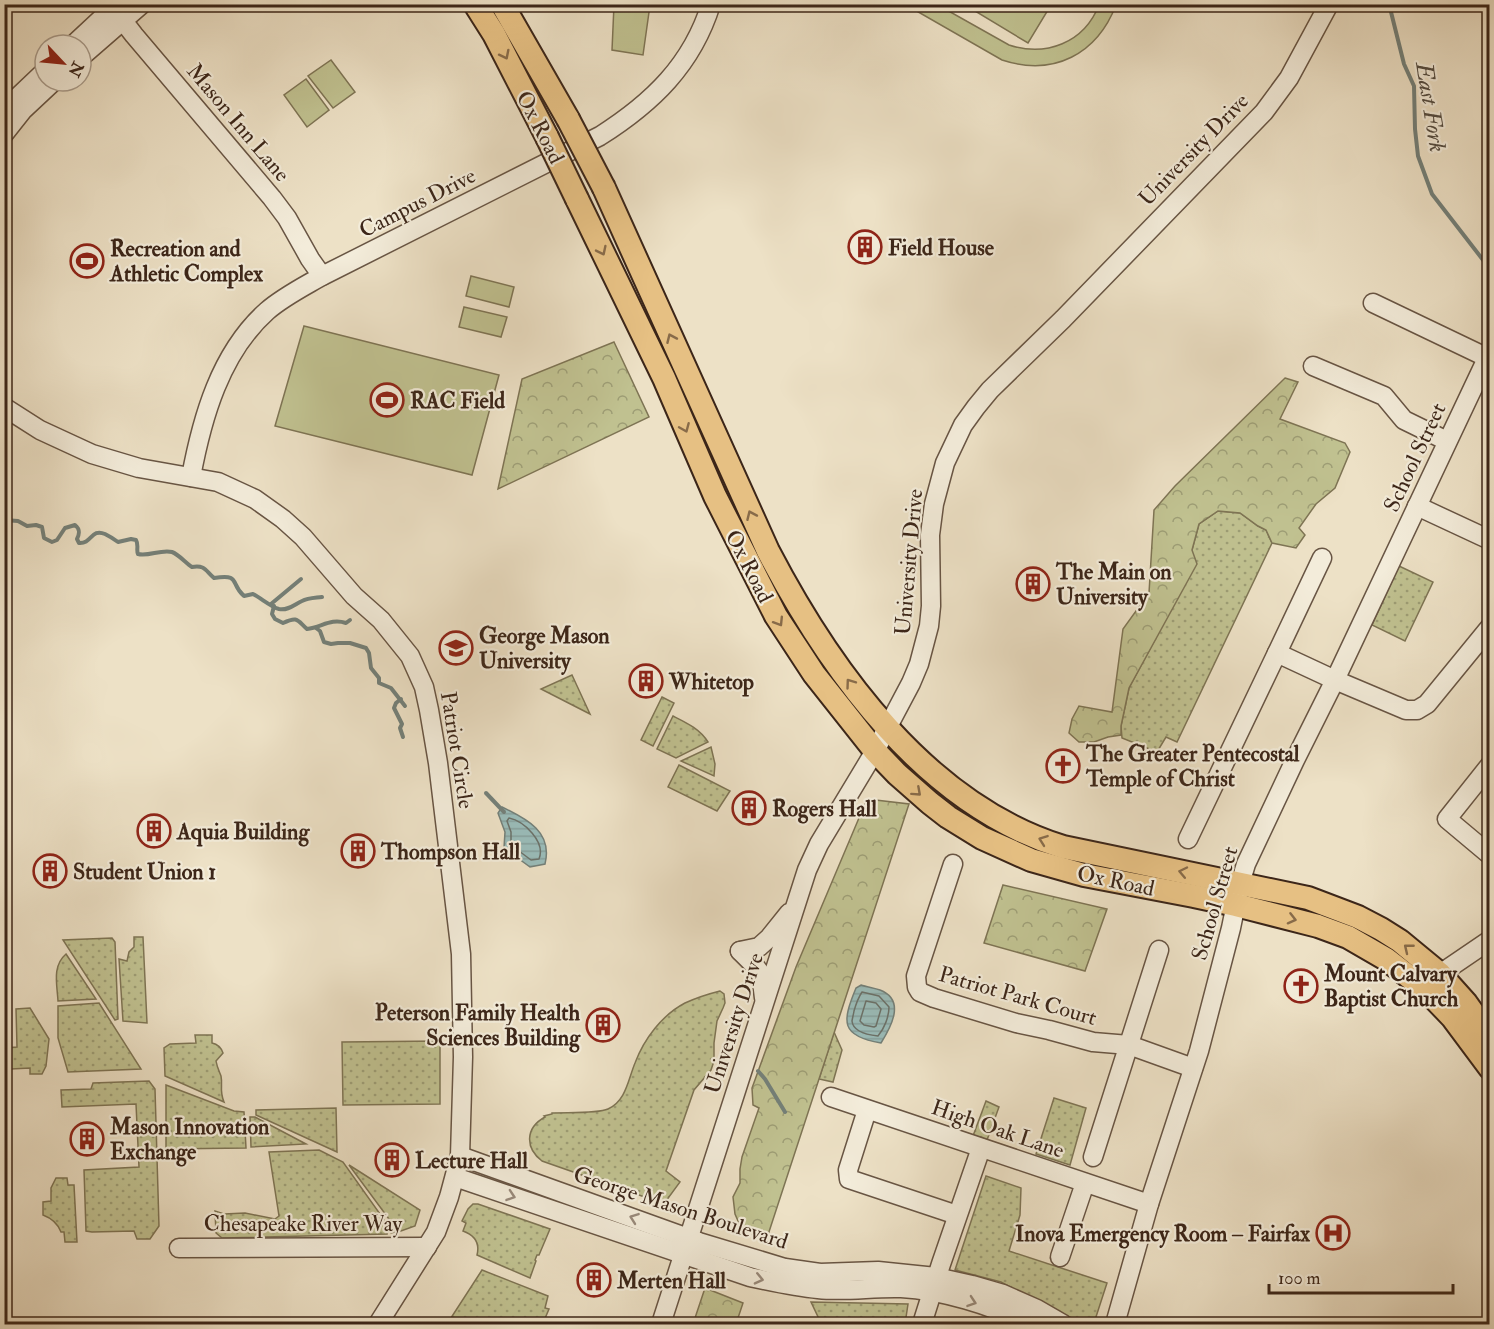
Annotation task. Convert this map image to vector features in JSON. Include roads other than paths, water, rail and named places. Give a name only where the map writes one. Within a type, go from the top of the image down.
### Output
[{"type":"main road","name":"Ox Road","points":[[475,4],[494,34],[547,137],[663,378],[715,496],[776,616],[814,674],[875,751],[897,774],[948,817],[982,838],[1031,860],[1084,875],[1194,896],[1238,895]]},
{"type":"main road","name":"Ox Road","points":[[502,4],[568,119],[604,188],[790,595],[809,626],[857,693],[887,728],[950,788],[992,816],[1021,831],[1063,847],[1238,895]]},
{"type":"main road","points":[[1238,895],[1308,898],[1358,917],[1400,941],[1433,982],[1452,1017],[1490,1068]]},
{"type":"main road","points":[[1433,982],[1466,1003],[1490,1037]]},
{"type":"street","points":[[88,33],[116,10],[142,4]]},
{"type":"street","name":"Campus Drive","points":[[191,477],[198,441],[208,408],[228,360],[245,335],[266,312],[286,297],[322,276],[591,141],[624,121],[661,90],[678,71],[697,39],[711,4]]},
{"type":"street","name":"University Drive","points":[[661,1324],[807,870],[819,844],[875,751],[911,682],[924,648],[931,606],[930,535],[934,504],[945,463],[963,425],[990,390],[1063,319],[1264,112],[1289,78],[1329,4]]},
{"type":"street","points":[[93,41],[116,10]]},
{"type":"street","name":"Mason Inn Lane","points":[[116,10],[277,205],[322,276]]},
{"type":"street","points":[[4,110],[33,82]]},
{"type":"street","points":[[4,134],[22,110],[41,93]]},
{"type":"street","points":[[1373,303],[1489,356]]},
{"type":"street","name":"School Street","points":[[1115,1324],[1149,1204],[1195,1063],[1248,859],[1489,356]]},
{"type":"street","points":[[1313,366],[1384,396],[1404,420],[1447,441]]},
{"type":"street","name":"Patriot Circle","points":[[4,407],[40,430],[92,454],[139,468],[218,482],[255,499],[303,537],[354,596],[381,620],[410,656],[424,687],[436,746],[461,954],[463,1058],[460,1156],[436,1232],[378,1324]]},
{"type":"street","points":[[1417,506],[1490,540]]},
{"type":"street","points":[[1188,839],[1322,558]]},
{"type":"street","points":[[1277,653],[1406,710],[1417,710],[1427,704],[1490,627]]},
{"type":"street","points":[[1490,765],[1447,819],[1490,855]]},
{"type":"street","name":"Patriot Park Court","points":[[953,864],[916,976],[920,992],[1016,1023],[1093,1042],[1129,1045],[1141,1039],[1195,1063]]},
{"type":"street","points":[[765,1002],[761,974],[740,951],[759,946],[769,938],[795,906]]},
{"type":"street","points":[[1433,982],[1490,939]]},
{"type":"street","points":[[1094,1157],[1159,950]]},
{"type":"street","name":"High Oak Lane","points":[[831,1097],[1149,1204]]},
{"type":"street","points":[[867,1110],[848,1170],[849,1179],[957,1215]]},
{"type":"street","points":[[922,1324],[981,1148]]},
{"type":"street","name":"George Mason Boulevard","points":[[460,1156],[686,1246],[750,1277],[789,1286],[821,1290],[900,1288],[934,1284],[972,1285],[1003,1294],[1063,1324]]},
{"type":"street","name":"George Mason Boulevard","points":[[455,1177],[686,1246]]},
{"type":"street","points":[[1060,1257],[1085,1183]]},
{"type":"street","name":"Chesapeake River Way","points":[[179,1248],[427,1247]]},
{"type":"street","name":"George Mason Boulevard","points":[[934,1284],[969,1301],[1028,1324]]},
{"type":"water","points":[[502,807],[529,822],[542,835],[545,843],[545,864],[530,867],[504,848],[505,832],[498,813]]},
{"type":"water","points":[[861,985],[880,990],[893,1000],[892,1022],[881,1043],[858,1036],[848,1026],[847,1018],[851,1000],[856,988]]},
{"type":"waterway","name":"East Fork","points":[[1389,4],[1404,64],[1414,86],[1418,156],[1432,194],[1490,269]]},
{"type":"waterway","points":[[4,520],[42,527],[44,538],[52,542],[57,540],[65,528],[75,525],[79,531],[77,539],[79,543],[87,541],[97,533],[107,535],[118,542],[136,540],[138,554],[172,552],[192,567],[204,569],[214,578],[232,579],[244,596],[253,594],[279,609],[288,608],[307,599],[322,597]]},
{"type":"waterway","points":[[271,604],[301,579]]},
{"type":"waterway","points":[[274,606],[272,614],[275,619],[283,623],[297,620],[307,629],[331,622],[346,623],[350,620]]},
{"type":"waterway","points":[[316,628],[320,631],[324,642],[350,643],[366,648],[371,668],[379,678],[379,683],[391,688],[405,706]]},
{"type":"waterway","points":[[401,699],[394,708],[402,724],[400,728],[403,737]]},
{"type":"waterway","points":[[486,793],[504,812]]},
{"type":"waterway","points":[[758,1071],[785,1112]]},
{"type":"place","name":"Field House","points":[[865,247]]},
{"type":"place","name":"Recreation and Athletic Complex","points":[[87,261]]},
{"type":"place","name":"RAC Field","points":[[387,400]]},
{"type":"place","name":"The Main on University","points":[[1033,584]]},
{"type":"place","name":"George Mason University","points":[[456,648]]},
{"type":"place","name":"Whitetop","points":[[646,681]]},
{"type":"place","name":"The Greater Pentecostal Temple of Christ","points":[[1063,766]]},
{"type":"place","name":"Rogers Hall","points":[[749,808]]},
{"type":"place","name":"Aquia Building","points":[[154,831]]},
{"type":"place","name":"Thompson Hall","points":[[358,851]]},
{"type":"place","name":"Student Union 1","points":[[50,871]]},
{"type":"place","name":"Mount Calvary Baptist Church","points":[[1301,986]]},
{"type":"place","name":"Peterson Family Health Sciences Building","points":[[603,1025]]},
{"type":"place","name":"Mason Innovation Exchange","points":[[87,1139]]},
{"type":"place","name":"Lecture Hall","points":[[392,1160]]},
{"type":"place","name":"Inova Emergency Room – Fairfax","points":[[1333,1233]]},
{"type":"place","name":"Merten Hall","points":[[594,1280]]}]
